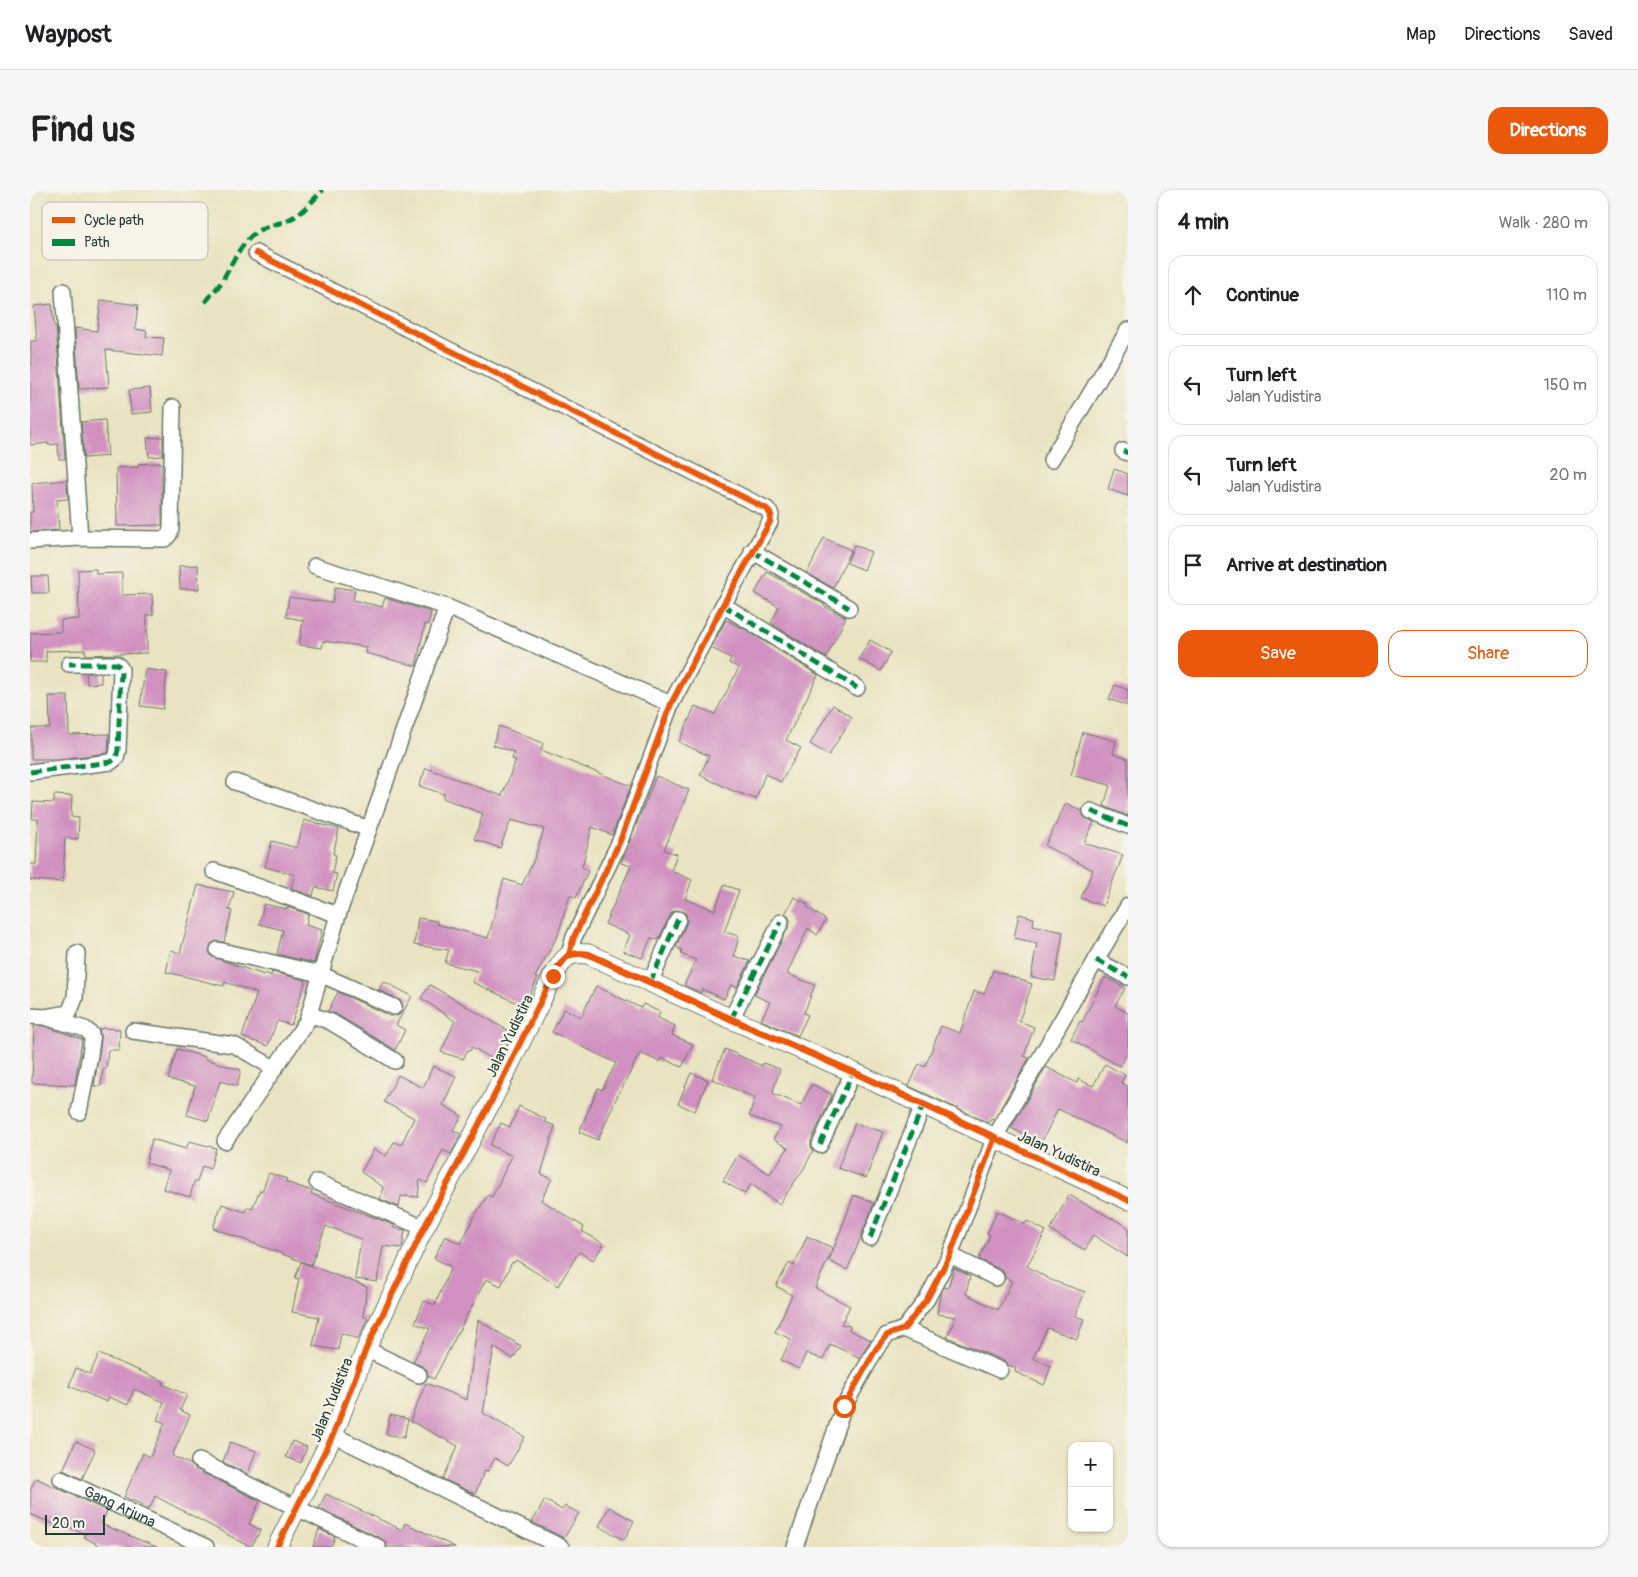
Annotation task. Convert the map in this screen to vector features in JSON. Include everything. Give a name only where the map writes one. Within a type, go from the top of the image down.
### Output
[{"type":"street","points":[[256,253],[767,510],[770,514],[770,522],[752,551],[671,704],[620,841],[574,937],[569,954]]},
{"type":"street","points":[[63,291],[80,538]]},
{"type":"street","points":[[1051,460],[1128,330]]},
{"type":"street","points":[[30,541],[80,538],[165,539],[169,535],[171,519],[172,407]]},
{"type":"street","points":[[752,551],[849,608]]},
{"type":"street","points":[[315,566],[447,607],[671,704]]},
{"type":"street","points":[[723,605],[857,688]]},
{"type":"street","points":[[225,1141],[307,1021],[338,915],[447,607]]},
{"type":"street","points":[[30,772],[111,762],[116,758],[118,750],[121,669],[117,664],[70,664]]},
{"type":"street","points":[[235,782],[370,829]]},
{"type":"street","points":[[1091,811],[1128,826]]},
{"type":"street","points":[[214,871],[338,915]]},
{"type":"street","points":[[795,1547],[844,1406],[876,1349],[887,1335],[904,1329],[927,1299],[950,1255],[995,1137],[1128,906]]},
{"type":"street","points":[[650,983],[678,919]]},
{"type":"street","points":[[731,1019],[781,922]]},
{"type":"street","points":[[218,950],[320,974],[394,1007]]},
{"type":"street","points":[[37,1017],[69,1013],[75,998],[77,953]]},
{"type":"street","name":"Jalan Yudistira","points":[[283,1545],[297,1508],[333,1435],[366,1349],[424,1228],[493,1098],[553,976],[569,954],[588,954],[853,1072],[1128,1200]]},
{"type":"street","points":[[1096,960],[1128,977]]},
{"type":"street","points":[[309,1014],[331,1022],[395,1061]]},
{"type":"street","points":[[37,1017],[85,1029],[91,1034],[91,1048],[79,1112]]},
{"type":"street","points":[[133,1031],[234,1045],[274,1068]]},
{"type":"street","points":[[820,1145],[853,1072]]},
{"type":"street","points":[[870,1238],[923,1105]]},
{"type":"street","points":[[317,1182],[424,1228]]},
{"type":"street","points":[[950,1255],[996,1278]]},
{"type":"street","points":[[904,1329],[1000,1370]]},
{"type":"street","points":[[366,1349],[419,1375]]},
{"type":"street","points":[[333,1435],[561,1547]]},
{"type":"street","points":[[199,1461],[378,1547]]},
{"type":"street","name":"Gang Arjuna","points":[[61,1479],[206,1547]]},
{"type":"building","points":[[101,300],[138,305],[135,329],[147,331],[146,337],[164,338],[162,356],[106,350],[109,387],[79,389],[75,328],[97,331]]},
{"type":"building","points":[[52,304],[54,326],[56,326],[65,459],[59,459],[58,444],[30,445],[30,365],[32,365],[30,341],[37,341],[34,306]]},
{"type":"building","points":[[150,388],[152,412],[131,414],[129,390]]},
{"type":"building","points":[[105,420],[108,456],[84,458],[81,422]]},
{"type":"building","points":[[163,437],[163,456],[149,457],[147,438]]},
{"type":"building","points":[[162,463],[162,525],[117,526],[116,468],[138,467],[138,464]]},
{"type":"building","points":[[1114,469],[1128,474],[1128,496],[1108,489]]},
{"type":"building","points":[[67,480],[68,499],[57,500],[59,530],[30,532],[30,512],[33,512],[32,483]]},
{"type":"building","points":[[824,538],[851,550],[833,588],[807,573]]},
{"type":"building","points":[[854,545],[871,552],[864,570],[847,563]]},
{"type":"building","points":[[198,565],[199,589],[180,589],[179,566]]},
{"type":"building","points":[[96,569],[96,574],[122,573],[122,595],[152,594],[153,615],[147,615],[147,653],[86,655],[85,650],[46,651],[46,662],[30,662],[30,633],[61,632],[61,620],[79,619],[78,570]]},
{"type":"building","points":[[767,572],[846,617],[826,658],[771,623],[779,607],[755,593]]},
{"type":"building","points":[[31,576],[48,576],[49,593],[32,593]]},
{"type":"building","points":[[335,587],[355,590],[353,600],[382,607],[385,598],[431,612],[428,625],[425,624],[416,666],[365,653],[367,647],[323,641],[322,648],[299,645],[303,620],[286,617],[289,597],[332,603]]},
{"type":"building","points":[[726,620],[746,630],[818,675],[786,740],[801,748],[781,782],[765,774],[756,799],[733,791],[700,775],[709,756],[679,742],[695,706],[715,714],[739,668],[729,663],[731,658],[711,648]]},
{"type":"building","points":[[870,640],[891,652],[881,671],[859,659]]},
{"type":"building","points":[[145,669],[167,672],[163,709],[140,706]]},
{"type":"building","points":[[86,673],[101,673],[101,683],[87,684]]},
{"type":"building","points":[[1115,685],[1128,690],[1128,706],[1109,699]]},
{"type":"building","points":[[49,696],[68,696],[69,735],[109,734],[108,753],[59,759],[31,759],[31,728],[50,728]]},
{"type":"building","points":[[833,705],[852,717],[829,755],[810,744]]},
{"type":"building","points":[[499,726],[543,743],[541,750],[631,786],[612,835],[592,827],[582,867],[588,871],[576,898],[570,895],[558,935],[535,977],[538,978],[524,1006],[472,982],[477,971],[445,963],[449,950],[414,945],[418,918],[437,921],[437,924],[488,938],[504,879],[522,885],[535,857],[544,829],[511,820],[500,848],[474,839],[483,814],[443,798],[444,794],[419,786],[426,768],[502,796],[516,760],[512,759],[514,752],[493,745]]},
{"type":"building","points":[[1083,732],[1116,741],[1113,754],[1128,759],[1128,816],[1104,806],[1110,785],[1071,775]]},
{"type":"building","points":[[656,776],[689,790],[664,850],[677,854],[671,871],[692,880],[685,899],[715,910],[724,885],[739,890],[724,932],[739,936],[734,956],[750,961],[737,987],[731,985],[724,999],[702,989],[701,993],[684,985],[696,960],[681,954],[682,950],[676,947],[687,922],[686,914],[682,911],[672,912],[658,940],[651,938],[642,958],[623,951],[630,935],[605,924],[631,866],[621,863]]},
{"type":"building","points":[[54,795],[72,796],[71,817],[79,818],[78,839],[65,838],[63,882],[30,880],[30,864],[36,864],[38,819],[32,819],[33,802],[54,803]]},
{"type":"building","points":[[1066,803],[1082,811],[1084,817],[1094,822],[1084,843],[1123,855],[1103,906],[1081,898],[1093,870],[1045,846]]},
{"type":"building","points":[[304,820],[339,829],[333,854],[336,855],[332,873],[337,874],[333,891],[315,887],[313,896],[291,888],[295,875],[265,867],[272,841],[297,848]]},
{"type":"building","points":[[198,885],[234,892],[229,910],[232,911],[224,942],[216,941],[211,944],[209,952],[212,957],[264,975],[265,973],[271,976],[272,972],[306,980],[291,1025],[277,1021],[268,1046],[242,1037],[257,993],[225,982],[224,986],[166,972],[171,950],[180,953]]},
{"type":"building","points":[[794,897],[808,904],[807,907],[826,920],[817,935],[808,928],[787,974],[815,985],[804,1013],[808,1015],[798,1036],[761,1020],[770,1002],[754,995],[789,926],[788,915],[785,914]]},
{"type":"building","points":[[264,904],[286,909],[287,907],[308,914],[306,925],[322,930],[314,963],[277,954],[283,930],[259,924]]},
{"type":"building","points":[[1019,914],[1034,918],[1033,925],[1063,932],[1055,981],[1031,977],[1037,943],[1014,938]]},
{"type":"building","points":[[993,970],[1032,984],[1019,1021],[1034,1027],[1024,1056],[1029,1058],[994,1120],[991,1119],[989,1123],[909,1086],[919,1064],[925,1067],[941,1026],[960,1033],[974,991],[984,994]]},
{"type":"building","points":[[1105,977],[1125,988],[1115,1006],[1128,1013],[1128,1052],[1120,1066],[1071,1039]]},
{"type":"building","points":[[383,981],[412,996],[396,1025],[405,1030],[395,1050],[328,1011],[338,992],[390,1016],[399,1015],[403,1007],[401,1001],[379,990]]},
{"type":"building","points":[[430,985],[512,1033],[498,1062],[472,1047],[463,1059],[441,1052],[455,1021],[421,998]]},
{"type":"building","points":[[596,986],[641,1008],[643,1004],[660,1012],[658,1018],[675,1026],[672,1035],[693,1044],[682,1067],[662,1058],[660,1062],[640,1053],[619,1092],[598,1140],[579,1132],[598,1088],[602,1090],[616,1063],[552,1032],[564,1009],[581,1017]]},
{"type":"building","points":[[34,1026],[43,1026],[82,1039],[75,1085],[32,1083]]},
{"type":"building","points":[[99,1029],[120,1029],[119,1050],[108,1050],[106,1069],[103,1069],[101,1086],[94,1086],[101,1041]]},
{"type":"building","points":[[177,1049],[241,1070],[237,1086],[220,1081],[208,1121],[187,1115],[195,1086],[168,1079]]},
{"type":"building","points":[[725,1049],[762,1066],[763,1063],[780,1069],[773,1091],[774,1094],[801,1105],[812,1084],[832,1095],[811,1141],[813,1151],[803,1170],[779,1204],[751,1184],[745,1194],[723,1181],[738,1155],[770,1174],[788,1148],[773,1139],[781,1127],[749,1116],[755,1098],[712,1079]]},
{"type":"building","points":[[1105,1064],[1125,1075],[1121,1083],[1128,1086],[1128,1143],[1058,1109],[1041,1143],[1011,1128],[1046,1067],[1077,1083],[1078,1079],[1093,1086]]},
{"type":"building","points":[[433,1066],[456,1076],[443,1105],[462,1116],[453,1130],[461,1134],[451,1154],[443,1150],[427,1183],[420,1180],[418,1197],[401,1196],[399,1207],[380,1199],[383,1187],[361,1172],[374,1149],[386,1156],[394,1142],[401,1145],[414,1118],[384,1102],[398,1075],[423,1088]]},
{"type":"building","points":[[691,1073],[708,1080],[695,1111],[678,1104]]},
{"type":"building","points":[[519,1106],[546,1119],[545,1122],[555,1126],[541,1174],[552,1179],[541,1200],[584,1227],[582,1231],[604,1244],[593,1260],[579,1252],[558,1286],[516,1260],[514,1263],[512,1262],[501,1286],[486,1279],[434,1379],[428,1376],[427,1370],[424,1367],[413,1362],[430,1329],[415,1323],[424,1301],[435,1305],[451,1267],[434,1258],[445,1236],[461,1244],[474,1217],[488,1195],[492,1197],[512,1156],[490,1145],[501,1123],[510,1127]]},
{"type":"building","points":[[855,1123],[883,1132],[866,1178],[838,1168]]},
{"type":"building","points":[[152,1139],[186,1149],[189,1141],[216,1148],[210,1169],[202,1166],[197,1182],[194,1182],[190,1197],[163,1189],[169,1170],[146,1163]]},
{"type":"building","points":[[269,1173],[287,1179],[286,1182],[312,1191],[311,1194],[394,1225],[394,1228],[405,1230],[402,1248],[383,1246],[377,1282],[355,1279],[361,1239],[326,1226],[311,1265],[213,1228],[222,1204],[245,1212],[247,1207],[252,1209]]},
{"type":"building","points":[[854,1195],[874,1203],[847,1270],[829,1261]]},
{"type":"building","points":[[1069,1195],[1128,1227],[1128,1257],[1093,1235],[1085,1250],[1050,1230]]},
{"type":"building","points":[[997,1211],[1025,1224],[1027,1221],[1046,1231],[1027,1266],[1051,1280],[1085,1292],[1075,1316],[1084,1319],[1077,1339],[1047,1328],[1033,1358],[1051,1366],[1044,1385],[1015,1372],[1016,1368],[1004,1361],[947,1337],[956,1317],[937,1314],[940,1295],[944,1287],[948,1288],[954,1268],[970,1276],[966,1294],[998,1310],[1012,1281],[1005,1278],[1001,1270],[979,1259],[990,1235],[987,1234]]},
{"type":"building","points":[[807,1236],[833,1248],[815,1288],[850,1306],[841,1324],[850,1326],[849,1330],[871,1340],[860,1358],[830,1344],[823,1360],[806,1353],[799,1369],[781,1360],[791,1339],[775,1332],[792,1295],[776,1286],[789,1263],[794,1266]]},
{"type":"building","points":[[301,1262],[367,1287],[363,1316],[368,1318],[358,1339],[341,1333],[338,1350],[313,1346],[319,1317],[292,1312],[299,1279],[295,1278]]},
{"type":"building","points":[[478,1320],[521,1346],[513,1359],[494,1347],[483,1413],[525,1437],[508,1466],[495,1458],[488,1471],[485,1470],[475,1494],[443,1479],[458,1446],[410,1421],[426,1383],[467,1400]]},
{"type":"building","points":[[99,1354],[164,1381],[162,1384],[187,1395],[180,1410],[190,1415],[172,1456],[260,1501],[249,1524],[261,1530],[251,1547],[155,1496],[150,1508],[124,1497],[143,1453],[150,1457],[165,1423],[157,1420],[164,1402],[134,1389],[128,1405],[109,1397],[107,1402],[69,1386],[76,1368],[90,1374]]},
{"type":"building","points":[[390,1415],[408,1419],[404,1438],[386,1434]]},
{"type":"building","points":[[76,1441],[95,1450],[82,1479],[63,1470]]},
{"type":"building","points":[[292,1441],[307,1447],[301,1463],[286,1457]]},
{"type":"building","points":[[230,1442],[256,1451],[248,1474],[223,1462]]},
{"type":"building","points":[[36,1478],[107,1511],[101,1524],[157,1547],[102,1547],[84,1537],[85,1534],[55,1521],[54,1524],[30,1514],[30,1491]]},
{"type":"building","points":[[326,1494],[402,1530],[405,1523],[455,1547],[387,1547],[386,1542],[382,1539],[319,1508]]},
{"type":"building","points":[[545,1500],[562,1510],[565,1506],[579,1513],[564,1538],[532,1522]]},
{"type":"building","points":[[609,1507],[634,1521],[624,1540],[599,1526]]},
{"type":"building","points":[[319,1529],[335,1537],[331,1547],[313,1547]]},
{"type":"marked path","points":[[205,302],[220,284],[246,241],[258,231],[284,222],[298,214],[323,190]]},
{"type":"marked path","points":[[1123,451],[1128,453]]},
{"type":"marked path","points":[[752,551],[849,608]]},
{"type":"marked path","points":[[723,605],[857,688]]},
{"type":"marked path","points":[[30,772],[111,762],[116,758],[118,750],[121,669],[117,664],[69,664]]},
{"type":"marked path","points":[[1091,811],[1128,826]]},
{"type":"marked path","points":[[650,983],[678,919]]},
{"type":"marked path","points":[[731,1019],[781,922]]},
{"type":"marked path","points":[[1096,960],[1128,977]]},
{"type":"marked path","points":[[820,1145],[853,1072]]},
{"type":"marked path","points":[[870,1238],[923,1105]]},
{"type":"cycle path","points":[[256,253],[767,509],[771,515],[770,522],[723,605],[671,704],[620,841],[574,937],[569,954]]},
{"type":"cycle path","points":[[277,1547],[333,1435],[366,1349],[424,1228],[493,1098],[553,976],[563,961],[570,955],[588,954],[853,1072],[1128,1200]]},
{"type":"route","points":[[553,976],[569,954],[588,954],[995,1137],[950,1255],[927,1299],[904,1329],[887,1335],[876,1349],[844,1406]]}]
